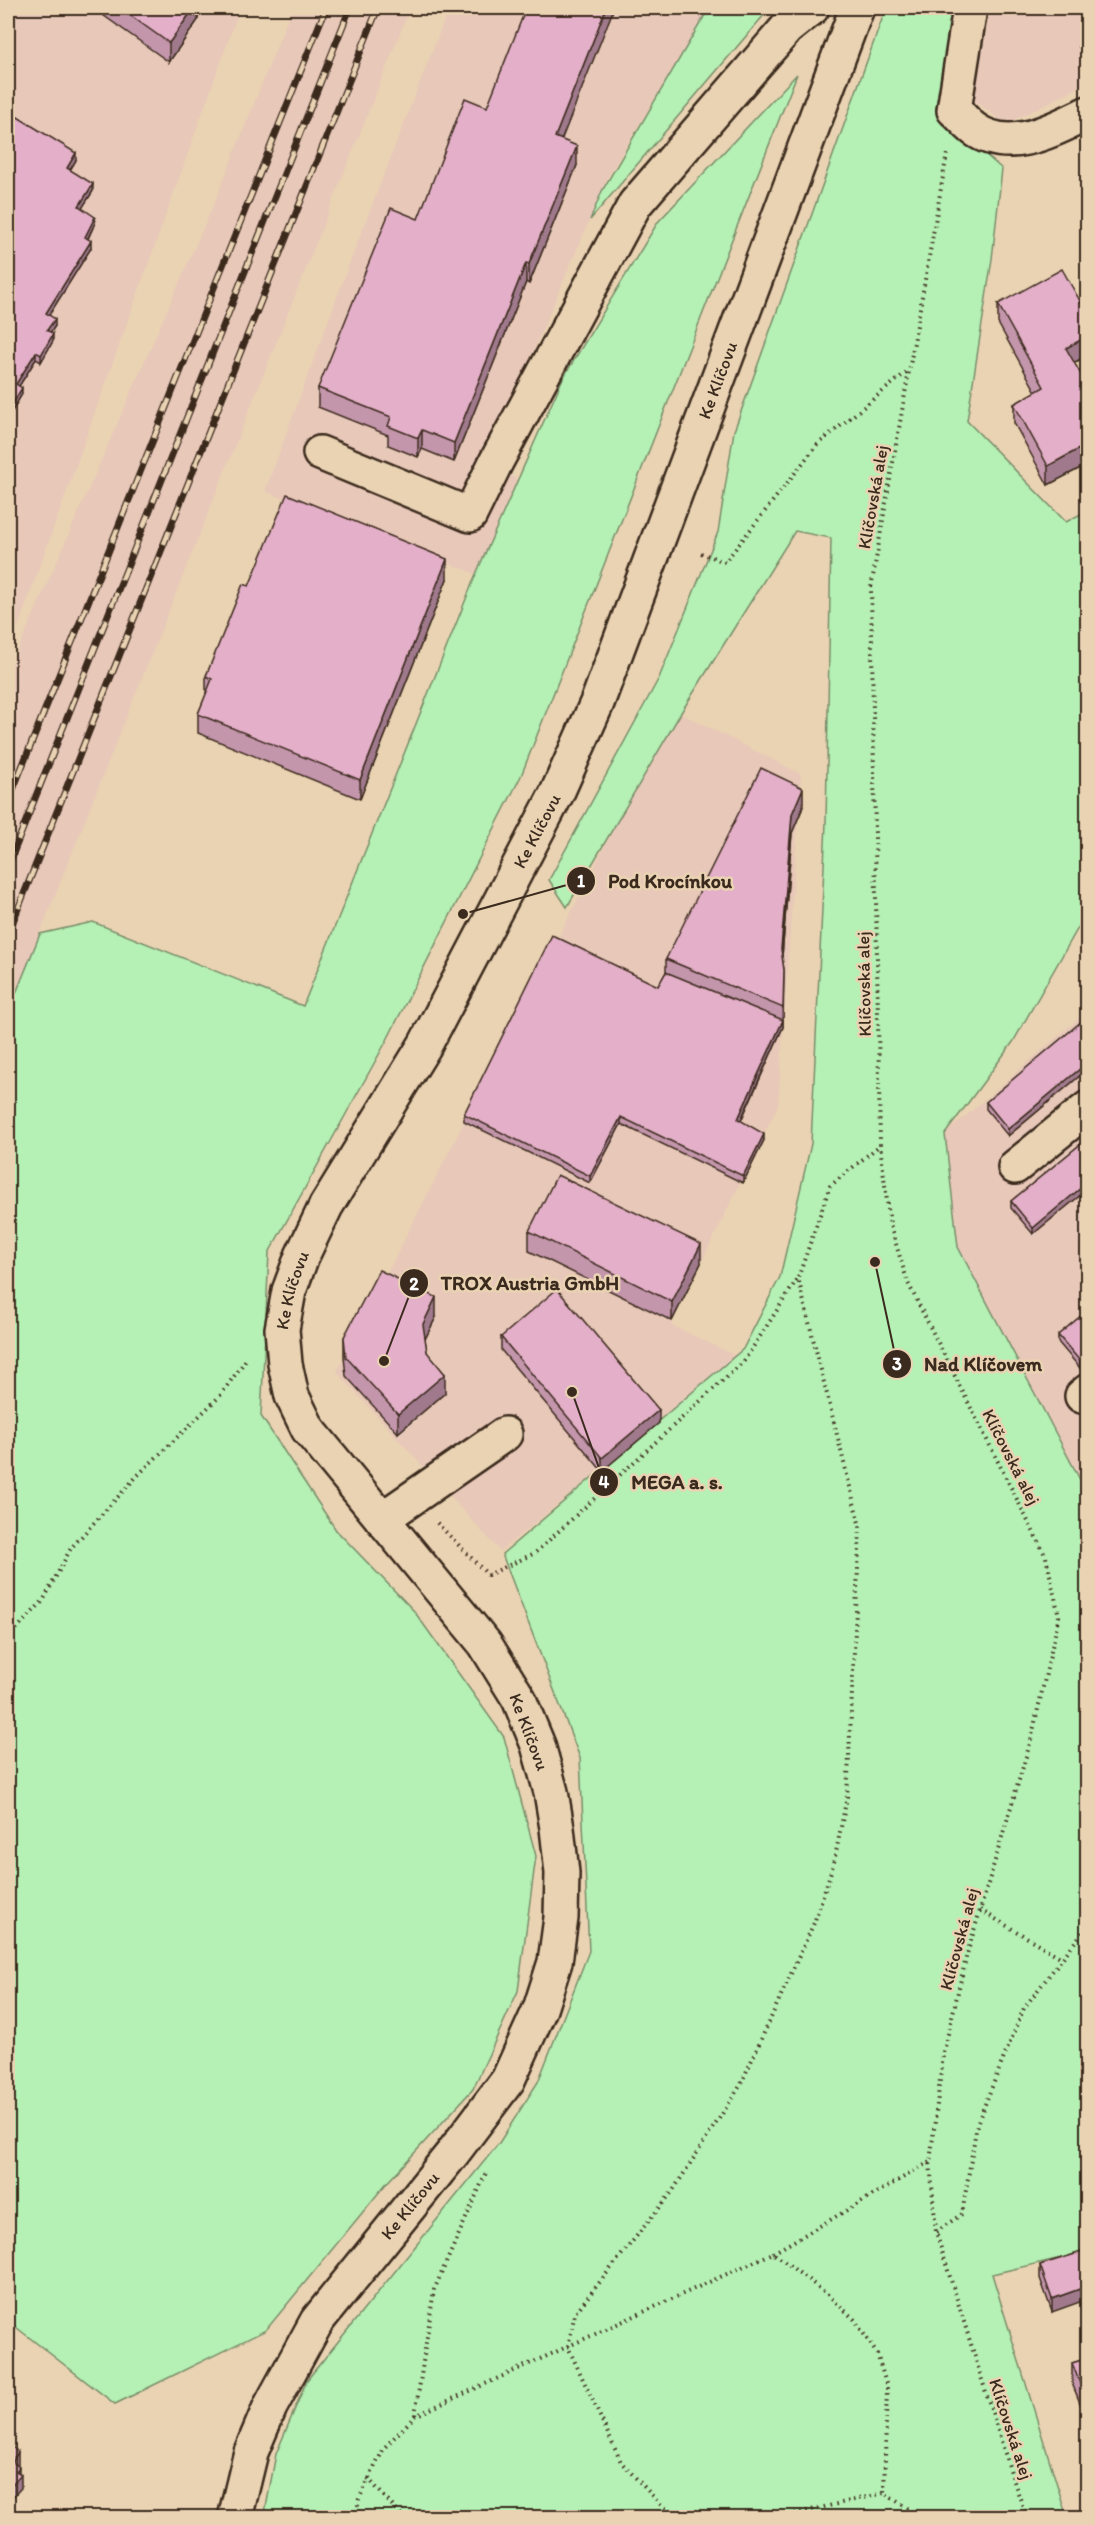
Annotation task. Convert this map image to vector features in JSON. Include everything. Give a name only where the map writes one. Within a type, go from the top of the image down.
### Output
[{"type":"street","points":[[320,453],[470,515],[496,462],[635,204],[788,28],[812,8]]},
{"type":"street","name":"Ke Klíčovu","points":[[235,2517],[251,2452],[270,2407],[317,2321],[452,2154],[508,2080],[540,2009],[555,1962],[561,1918],[562,1874],[552,1801],[538,1745],[519,1699],[485,1644],[308,1429],[292,1396],[285,1364],[282,1329],[289,1291],[302,1256],[326,1206],[430,1035],[557,793],[597,703],[857,8]]},
{"type":"street","points":[[970,8],[954,110],[975,130],[994,138],[1017,140],[1041,135],[1088,113]]},
{"type":"street","points":[[1015,1167],[1088,1108]]},
{"type":"street","points":[[382,1519],[505,1434]]},
{"type":"path","name":"Klíčovská alej","points":[[954,110],[872,588],[880,1145],[890,1225],[908,1283],[1046,1557],[1059,1616],[1031,1740],[967,1953],[943,2055],[930,2162],[936,2232],[1012,2476],[1027,2517]]},
{"type":"path","points":[[701,553],[725,562],[817,445],[909,370]]},
{"type":"path","points":[[414,1499],[488,1575],[535,1553],[744,1361],[798,1278],[830,1186],[880,1145]]},
{"type":"path","points":[[681,2517],[661,2505],[621,2462],[568,2347],[575,2313],[672,2192],[740,2086],[814,1923],[834,1862],[848,1797],[860,1527],[798,1278]]},
{"type":"path","points":[[8,1638],[43,1601],[71,1548],[137,1476],[220,1396],[251,1352]]},
{"type":"path","points":[[980,1910],[1062,1958]]},
{"type":"path","points":[[936,2232],[962,2214],[977,2124],[1024,2008],[1088,1925]]},
{"type":"path","points":[[356,2517],[359,2499],[384,2448],[415,2416],[773,2253],[930,2162]]},
{"type":"path","points":[[415,2416],[435,2290],[490,2164]]},
{"type":"path","points":[[773,2253],[827,2294],[854,2319],[877,2354],[886,2386],[884,2493]]},
{"type":"path","points":[[368,2478],[403,2517]]},
{"type":"path","points":[[777,2517],[884,2493],[909,2509],[915,2517]]},
{"type":"shaded area","points":[[8,8],[240,8],[8,655]]},
{"type":"shaded area","points":[[292,8],[410,8],[8,1013],[8,673],[216,199]]},
{"type":"shaded area","points":[[449,8],[709,8],[608,177],[485,464],[517,479],[476,574],[265,491],[355,249]]},
{"type":"shaded area","points":[[990,8],[1087,8],[1087,83],[1006,124],[974,100]]},
{"type":"shaded area","points":[[674,710],[801,774],[778,1105],[671,1325],[736,1356],[659,1423],[500,1551],[337,1372]]},
{"type":"shaded area","points":[[1087,1011],[1087,1493],[957,1246],[945,1134]]},
{"type":"green space","points":[[709,8],[770,8],[590,220],[602,191]]},
{"type":"green space","points":[[886,8],[955,8],[936,111],[1002,169],[992,259],[967,421],[1066,522],[1088,510],[1087,912],[1013,1042],[945,1134],[958,1247],[1087,1493],[1087,2252],[992,2274],[1067,2517],[264,2518],[276,2454],[307,2380],[499,2143],[538,2082],[589,1951],[580,1758],[502,1554],[743,1349],[780,1277],[811,1144],[826,823],[831,538],[795,531],[682,711],[567,907],[549,880],[659,678],[718,532],[734,431]]},
{"type":"green space","points":[[797,74],[521,776],[387,1040],[269,1253],[261,1416],[336,1530],[414,1611],[504,1737],[536,1856],[518,1991],[473,2089],[385,2185],[266,2330],[115,2404],[8,2321],[8,1013],[40,934],[93,922],[303,1006],[476,574],[563,378],[658,222]]},
{"type":"building","points":[[120,8],[194,8],[169,43]]},
{"type":"building","points":[[526,8],[606,8],[555,137],[577,146],[529,264],[526,263],[454,443],[422,430],[418,438],[388,426],[391,417],[318,388],[391,208],[418,219],[465,98],[487,107]]},
{"type":"building","points":[[1088,35],[1088,56],[1079,40]]},
{"type":"building","points":[[8,111],[76,153],[67,168],[93,184],[79,206],[95,217],[85,237],[91,241],[46,313],[55,319],[47,330],[53,334],[41,355],[36,352],[16,384],[22,388],[8,411]]},
{"type":"building","points":[[1062,269],[1088,315],[1088,336],[1066,348],[1088,387],[1088,444],[1048,466],[1014,404],[1044,387],[998,304]]},
{"type":"building","points":[[287,494],[447,559],[360,780],[198,714],[212,679],[206,676],[243,584],[249,586]]},
{"type":"building","points":[[761,768],[803,788],[792,814],[781,949],[784,970],[783,1008],[666,959]]},
{"type":"building","points":[[552,935],[658,986],[666,972],[783,1020],[738,1119],[764,1134],[743,1176],[621,1117],[590,1176],[464,1114]]},
{"type":"building","points":[[1088,1016],[1088,1062],[1008,1129],[986,1102]]},
{"type":"building","points":[[1088,1138],[1088,1182],[1033,1228],[1011,1201]]},
{"type":"building","points":[[557,1175],[701,1244],[672,1302],[529,1231]]},
{"type":"building","points":[[379,1270],[436,1297],[423,1324],[427,1352],[445,1374],[398,1414],[346,1357],[344,1337]]},
{"type":"building","points":[[557,1289],[659,1410],[602,1458],[501,1337]]},
{"type":"building","points":[[1088,1310],[1088,1355],[1080,1361],[1058,1335]]},
{"type":"building","points":[[1088,2250],[1088,2286],[1052,2299],[1040,2265]]},
{"type":"building","points":[[1088,2358],[1088,2404],[1072,2363]]},
{"type":"building","points":[[8,2443],[18,2452],[12,2461],[19,2467],[16,2471],[21,2474],[8,2489]]},
{"type":"railway","points":[[8,802],[326,8]]},
{"type":"railway","points":[[8,866],[350,8]]},
{"type":"railway","points":[[8,934],[378,8]]},
{"type":"place","name":"Pod Krocínkou","points":[[463,914]]},
{"type":"place","name":"Nad Klíčovem","points":[[875,1262]]},
{"type":"place","name":"TROX Austria GmbH","points":[[384,1361]]},
{"type":"place","name":"MEGA a. s.","points":[[572,1392]]}]
